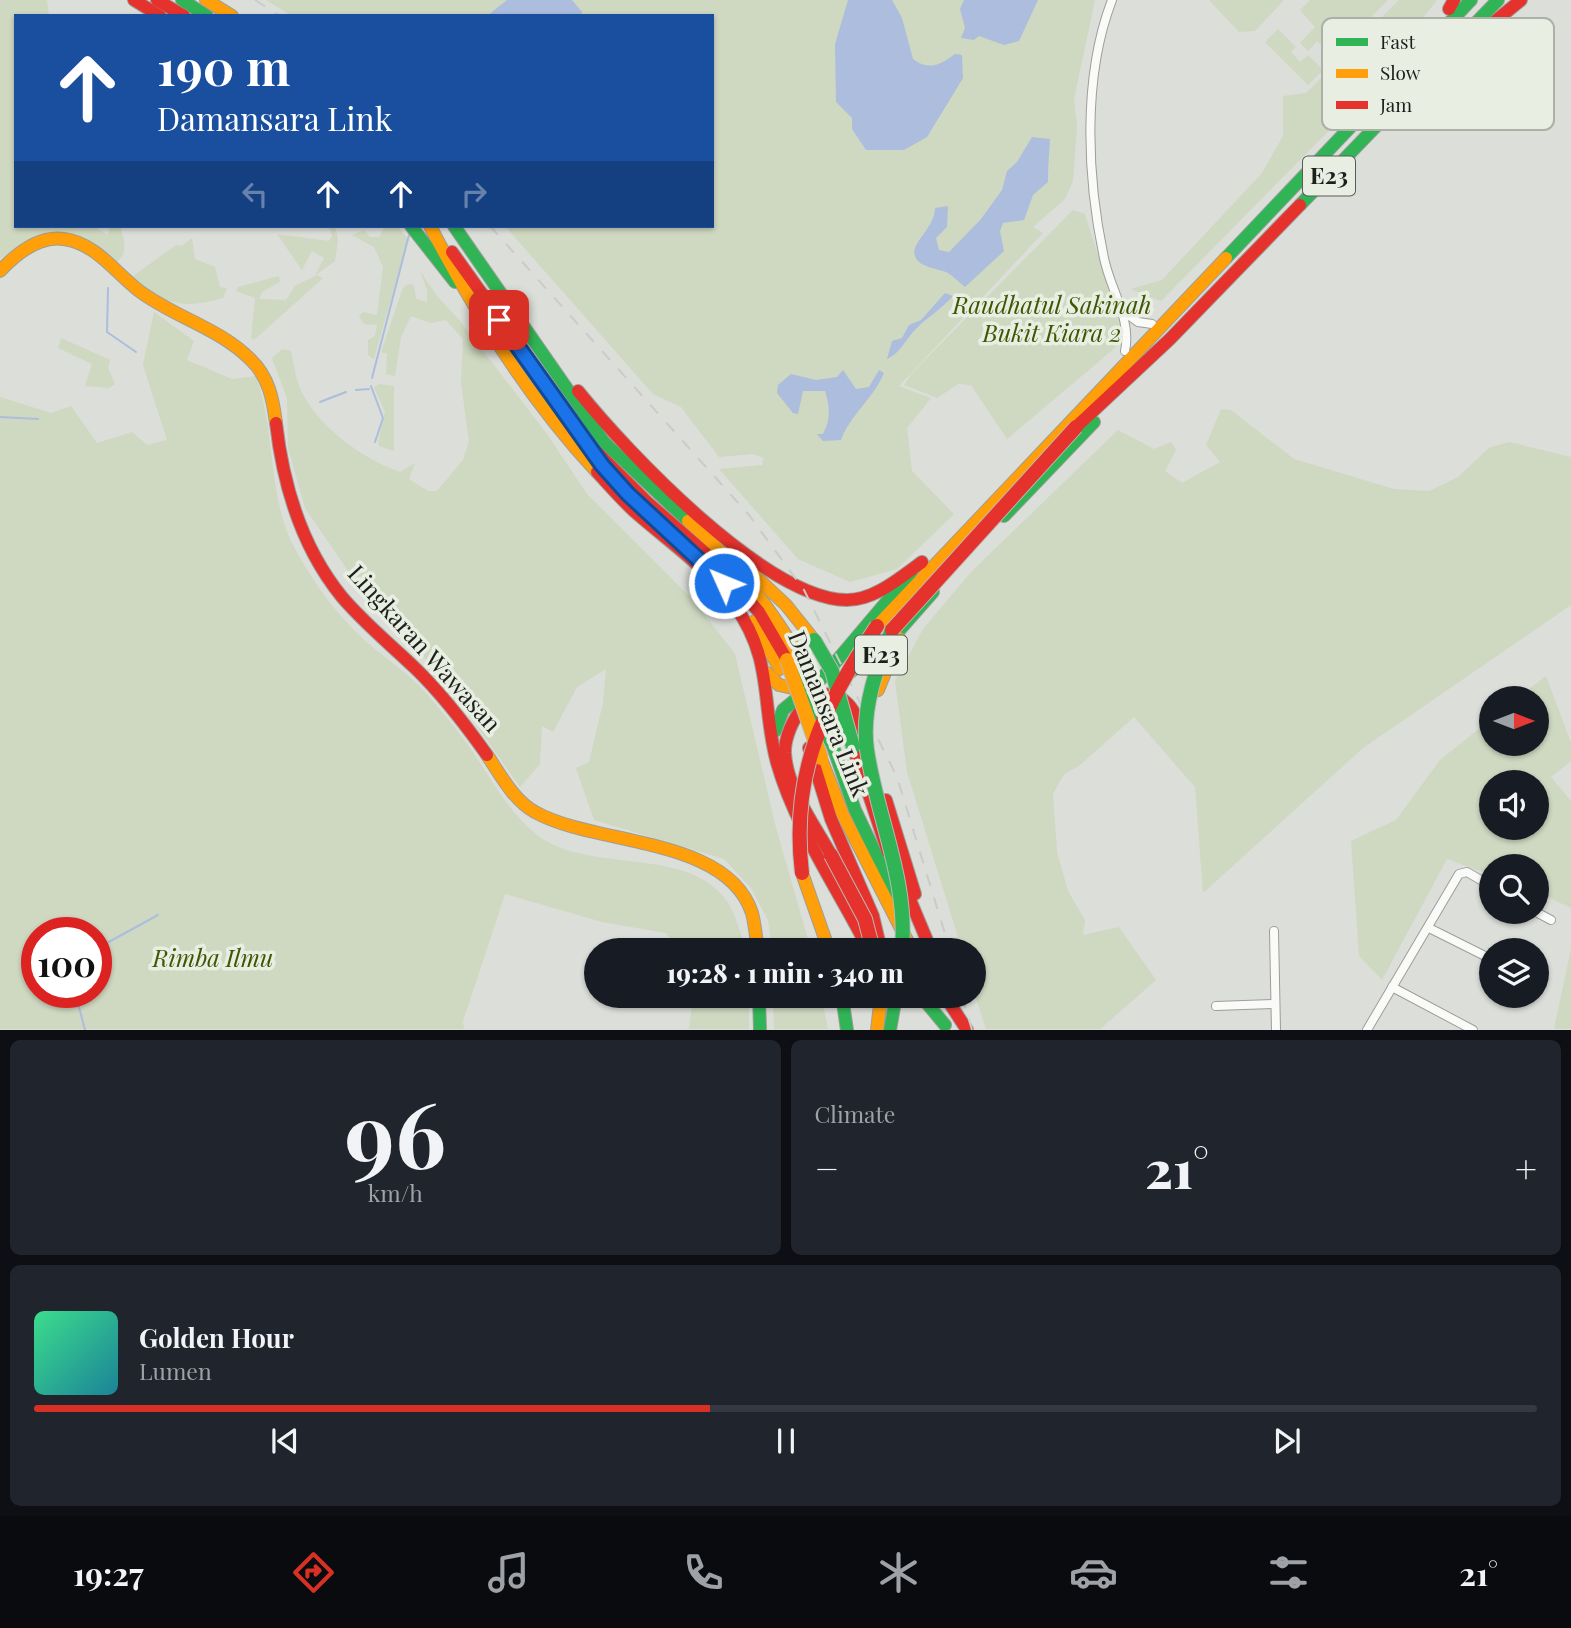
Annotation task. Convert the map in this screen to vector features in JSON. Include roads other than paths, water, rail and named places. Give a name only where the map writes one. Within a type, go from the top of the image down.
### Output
[{"type":"main road","points":[[135,0],[158,14]]},
{"type":"main road","points":[[157,0],[225,14]]},
{"type":"main road","name":"E23","points":[[1453,18],[1471,0]]},
{"type":"main road","name":"E23","points":[[1481,18],[1498,0]]},
{"type":"main road","points":[[1499,18],[1521,0]]},
{"type":"main road","points":[[1441,18],[1454,3]]},
{"type":"main road","name":"E23","points":[[903,938],[901,884],[867,749],[870,693],[884,645],[895,624],[1178,306],[1345,130]]},
{"type":"main road","name":"E23","points":[[825,938],[802,873],[796,825],[806,758],[818,726],[854,658],[877,626],[1073,423],[1170,339],[1372,130]]},
{"type":"main road","points":[[413,228],[468,299],[572,445],[622,497],[710,578],[735,606],[772,682],[804,691],[839,681],[889,642],[1054,463],[1159,357],[1170,339]]},
{"type":"main road","points":[[432,228],[468,299]]},
{"type":"main road","name":"Damansara Link","points":[[432,228],[590,445],[718,564],[759,612],[831,741],[855,810],[916,938]]},
{"type":"main road","name":"Damansara Link","points":[[455,228],[533,336],[604,442],[653,491],[722,550],[764,599],[843,815],[906,938]]},
{"type":"main road","name":"Lingkaran Wawasan","points":[[0,271],[17,255],[37,244],[50,240],[72,241],[96,255],[153,302],[252,360],[268,385],[282,462],[303,532],[317,559],[354,611],[426,678],[474,736],[515,793],[536,813],[692,858],[730,878],[749,908],[755,938]]},
{"type":"main road","points":[[776,760],[776,723],[783,710],[823,677],[848,650],[870,619],[922,562],[1125,351],[1152,324],[1178,306]]},
{"type":"main road","points":[[533,336],[646,469],[743,551],[803,589],[822,598],[846,601],[868,597],[922,562]]},
{"type":"main road","points":[[590,445],[602,465],[654,520],[724,583],[762,634],[789,662],[808,743],[831,819],[873,916],[878,938]]},
{"type":"main road","points":[[622,497],[654,520]]},
{"type":"main road","points":[[722,550],[746,567],[786,605],[814,640],[839,690],[864,786],[901,884]]},
{"type":"main road","points":[[870,619],[867,638],[877,644],[889,642]]},
{"type":"main road","points":[[910,619],[888,660],[879,684],[874,710],[874,748],[876,768],[913,885],[922,929]]},
{"type":"main road","points":[[764,668],[776,760],[788,793],[849,914],[865,938]]},
{"type":"main road","points":[[870,938],[865,919],[801,798],[785,752],[790,722],[805,705],[825,693],[838,695],[856,716],[908,899],[926,938]]},
{"type":"main road","points":[[759,1008],[760,1030]]},
{"type":"main road","points":[[844,1008],[847,1030]]},
{"type":"main road","points":[[871,1030],[873,1008]]},
{"type":"main road","points":[[877,1030],[880,1008]]},
{"type":"main road","points":[[890,1030],[894,1008]]},
{"type":"main road","points":[[931,1008],[947,1027]]},
{"type":"main road","points":[[938,1008],[947,1027]]},
{"type":"main road","points":[[953,1008],[966,1028]]},
{"type":"main road","points":[[957,1008],[966,1028]]},
{"type":"street","points":[[1111,0],[1093,85],[1091,179],[1105,263],[1127,335],[1125,351]]},
{"type":"street","points":[[1121,309],[1138,322],[1152,324]]},
{"type":"street","points":[[1367,1030],[1461,872],[1479,880]]},
{"type":"street","points":[[1429,928],[1479,953]]},
{"type":"street","points":[[1274,931],[1276,1030]]},
{"type":"street","points":[[1392,987],[1473,1030]]},
{"type":"street","points":[[1216,1006],[1275,1004]]},
{"type":"water","points":[[507,0],[572,0],[582,12],[582,14],[490,14]]},
{"type":"water","points":[[848,0],[892,0],[902,18],[913,59],[919,63],[929,66],[955,54],[962,55],[963,78],[927,137],[904,150],[866,150],[852,129],[852,118],[836,102],[835,44]]},
{"type":"water","points":[[964,0],[1038,0],[1019,41],[1004,45],[979,36],[974,40],[961,38],[965,28],[960,9]]},
{"type":"water","points":[[1032,137],[1050,139],[1048,182],[1033,195],[1024,220],[1003,223],[1000,231],[1004,251],[965,287],[948,273],[920,263],[914,251],[931,222],[935,208],[948,206],[947,227],[936,238],[939,250],[949,252],[981,219],[1002,190],[1007,171],[1017,162]]},
{"type":"water","points":[[945,293],[953,296],[887,359],[892,341],[902,338],[909,325],[921,320]]},
{"type":"water","points":[[843,370],[856,389],[869,387],[879,370],[884,373],[841,440],[823,441],[817,434],[823,434],[826,429],[829,408],[825,391],[803,391],[798,414],[793,413],[777,393],[778,385],[791,374],[816,380],[837,377]]},
{"type":"waterway","points":[[372,378],[409,235]]},
{"type":"waterway","points":[[108,288],[107,332],[136,352]]},
{"type":"waterway","points":[[371,386],[383,418],[375,442]]},
{"type":"waterway","points":[[356,390],[369,389]]},
{"type":"waterway","points":[[320,402],[346,392]]},
{"type":"waterway","points":[[0,417],[38,419]]},
{"type":"waterway","points":[[112,940],[158,915]]},
{"type":"waterway","points":[[79,1008],[85,1030]]},
{"type":"railway","points":[[255,0],[277,14]]},
{"type":"railway","points":[[492,228],[749,515],[804,590],[897,777],[946,938]]},
{"type":"railway","points":[[966,1008],[972,1030]]},
{"type":"park label","name":"Raudhatul Sakinah Bukit Kiara 2","points":[[1052,320]]},
{"type":"park label","name":"Rimba Ilmu","points":[[213,959]]}]
